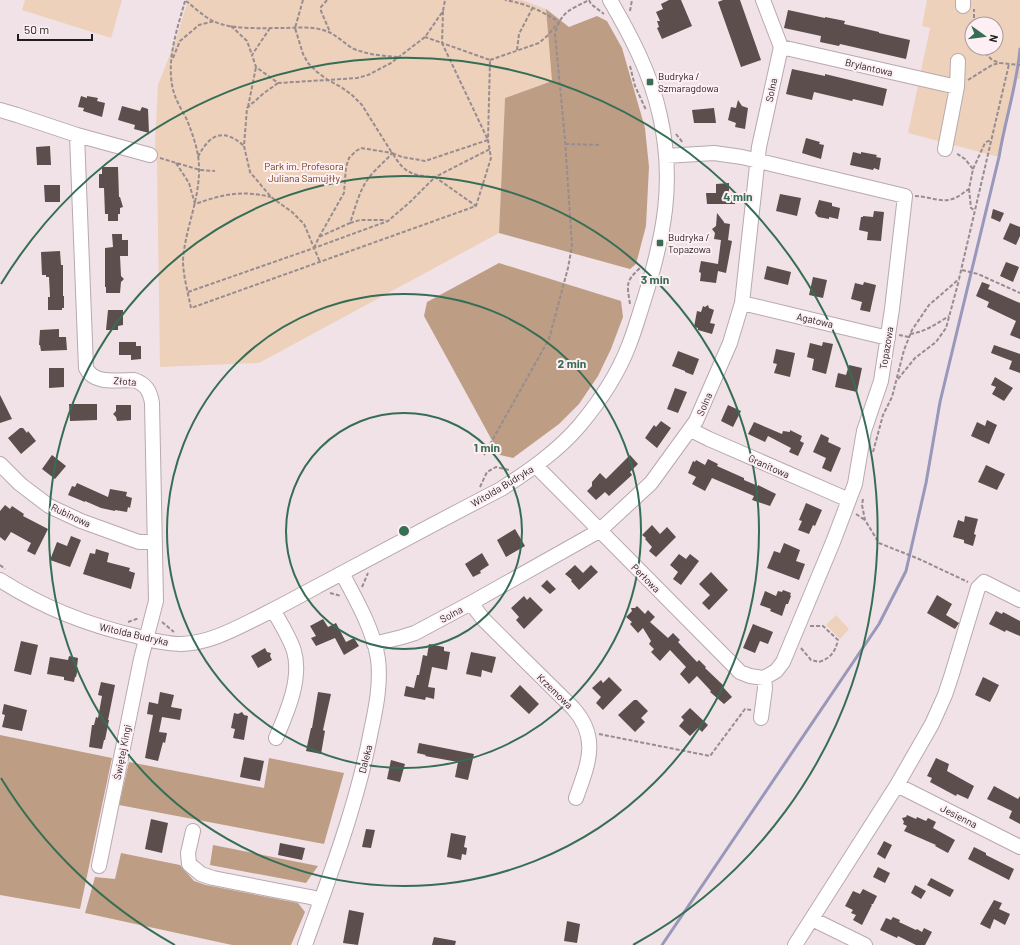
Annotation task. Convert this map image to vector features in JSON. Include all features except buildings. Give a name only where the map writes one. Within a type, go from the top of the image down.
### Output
[{"type":"street","name":"Witolda Budryka","points":[[3,575],[22,594],[54,610],[95,625],[167,643],[180,644],[210,639],[226,633],[273,610],[501,489],[536,466],[567,438],[589,414],[611,380],[628,346],[660,243],[665,216],[667,192],[666,156],[660,115],[650,82],[636,49],[611,0]]},
{"type":"street","points":[[763,0],[781,47]]},
{"type":"street","name":"Brylantowa","points":[[781,47],[957,87]]},
{"type":"street","name":"Solna","points":[[374,644],[415,633],[599,531],[651,483],[691,430],[730,344],[742,303],[758,147],[781,47]]},
{"type":"street","points":[[945,149],[957,87],[958,61]]},
{"type":"street","points":[[0,110],[17,114],[77,135],[150,155]]},
{"type":"street","name":"Złota","points":[[77,135],[86,368],[96,379],[134,380],[147,386],[152,403],[156,601],[147,639]]},
{"type":"street","points":[[666,156],[714,154],[742,157],[905,196]]},
{"type":"street","name":"Topazowa","points":[[764,678],[776,671],[783,662],[833,542],[855,484],[864,431],[881,381],[888,338],[905,196]]},
{"type":"street","name":"Agatowa","points":[[742,303],[888,338]]},
{"type":"street","name":"Granitowa","points":[[691,430],[709,440],[848,500]]},
{"type":"street","name":"Rubinowa","points":[[0,464],[20,484],[49,506],[81,521],[139,542],[155,542]]},
{"type":"street","name":"Perłowa","points":[[536,466],[740,672],[750,676],[764,678]]},
{"type":"street","name":"Daleka","points":[[305,945],[346,829],[368,748],[378,689],[378,660],[374,644],[365,618],[342,573]]},
{"type":"street","points":[[795,945],[897,785],[932,724],[945,695],[981,585],[1020,600]]},
{"type":"street","name":"Krzemowa","points":[[471,603],[483,619],[577,713],[585,725],[590,743],[585,774],[576,798]]},
{"type":"street","points":[[273,610],[294,650],[297,664],[289,708],[276,738]]},
{"type":"street","name":"Świętej Kingi","points":[[99,866],[141,659],[147,639]]},
{"type":"street","points":[[762,715],[765,688],[764,678]]},
{"type":"street","name":"Jesienna","points":[[897,785],[1020,847]]},
{"type":"street","points":[[193,831],[188,853],[189,864],[201,874],[213,878],[321,900]]},
{"type":"street","points":[[812,919],[865,945]]},
{"type":"path","points":[[400,57],[373,55],[361,51],[342,42],[330,32],[322,29],[231,26],[214,21],[185,0],[174,43],[172,82],[175,95],[186,120],[198,157],[200,170],[195,204],[184,250],[183,262],[191,308],[476,206]]},
{"type":"path","points":[[302,0],[295,28],[303,54],[308,63],[317,72],[341,87],[359,101],[399,164],[405,170],[426,177],[435,177],[476,206]]},
{"type":"path","points":[[327,0],[321,7],[321,12],[330,32]]},
{"type":"path","points":[[445,0],[443,11],[442,43],[488,140],[490,148],[491,158],[476,206]]},
{"type":"path","points":[[505,0],[543,11],[559,22]]},
{"type":"path","points":[[425,37],[490,60],[539,43],[547,36],[566,12],[590,0],[591,4]]},
{"type":"path","points":[[630,11],[632,0]]},
{"type":"path","points":[[967,4],[971,16]]},
{"type":"path","points":[[517,50],[519,34],[532,7]]},
{"type":"path","points":[[247,108],[278,83],[357,78],[368,75],[391,64],[425,37],[443,11]]},
{"type":"path","points":[[172,61],[180,41],[199,25],[214,21]]},
{"type":"path","points":[[484,455],[549,339],[568,268],[572,246],[566,144],[555,34],[559,22]]},
{"type":"path","points":[[231,26],[247,41],[256,67],[247,108],[244,146],[250,172],[271,197],[292,212],[304,224],[320,262]]},
{"type":"path","points":[[252,55],[270,28]]},
{"type":"path","points":[[988,56],[992,60],[1000,63],[1020,65]]},
{"type":"path","points":[[488,140],[490,60]]},
{"type":"path","points":[[629,63],[635,86],[646,111]]},
{"type":"path","points":[[957,87],[992,65],[1000,63]]},
{"type":"path","points":[[897,380],[915,358],[936,342],[946,328],[959,279],[1009,64]]},
{"type":"path","points":[[256,67],[278,83]]},
{"type":"path","points":[[198,157],[206,142],[222,134],[232,137],[244,146]]},
{"type":"path","points":[[314,248],[344,193],[346,167],[349,158],[356,151],[361,148],[392,153],[402,157],[425,161],[488,140]]},
{"type":"path","points":[[974,210],[970,205],[969,189],[973,169],[985,143],[990,141]]},
{"type":"path","points":[[566,144],[600,145]]},
{"type":"path","points":[[188,292],[314,248],[388,220],[410,202],[435,177],[490,148]]},
{"type":"path","points":[[945,149],[959,155],[973,169]]},
{"type":"path","points":[[350,223],[364,185],[371,175],[392,153]]},
{"type":"path","points":[[150,155],[200,170],[215,171]]},
{"type":"path","points":[[176,164],[189,183],[195,204]]},
{"type":"path","points":[[905,196],[922,196],[944,201],[954,199],[969,189]]},
{"type":"path","points":[[195,204],[213,197],[238,193],[271,197]]},
{"type":"path","points":[[319,237],[360,220],[388,220]]},
{"type":"path","points":[[630,308],[627,286],[630,278],[642,266]]},
{"type":"path","points":[[961,270],[978,274],[1020,293]]},
{"type":"path","points":[[872,457],[883,415],[892,397],[904,350],[910,334],[929,305],[959,279]]},
{"type":"path","points":[[910,334],[929,329],[950,315]]},
{"type":"path","points":[[488,472],[496,468],[509,470],[514,469]]},
{"type":"path","points":[[863,498],[862,505],[865,520],[879,543],[981,585]]},
{"type":"path","points":[[0,565],[3,575]]},
{"type":"path","points":[[126,622],[134,621],[140,618]]},
{"type":"path","points":[[823,626],[838,640],[834,652],[825,660],[815,662],[808,657],[796,631],[823,626]]},
{"type":"path","points":[[588,733],[710,756],[745,709],[762,715]]},
{"type":"green space","points":[[25,0],[122,0],[111,38],[22,10]]},
{"type":"green space","name":"Park im. Profesora Juliana Samujłły","points":[[188,0],[522,0],[546,9],[552,81],[505,98],[499,233],[259,363],[160,367],[157,164],[155,144],[158,85],[176,39]]},
{"type":"green space","points":[[927,0],[1020,0],[1020,79],[1016,79],[999,157],[908,133],[930,28],[922,26]]},
{"type":"green space","points":[[836,615],[849,629],[840,639],[826,625]]},
{"type":"shaded area","points":[[546,9],[569,27],[597,16],[607,21],[622,48],[645,128],[649,167],[646,226],[636,264],[630,269],[499,233],[505,98],[552,81]]},
{"type":"shaded area","points":[[499,263],[621,301],[623,317],[611,349],[598,376],[579,404],[559,424],[513,458],[500,455],[424,316],[427,302]]},
{"type":"shaded area","points":[[0,735],[112,758],[80,909],[0,895]]},
{"type":"shaded area","points":[[269,758],[344,773],[324,844],[119,805],[129,762],[264,788]]},
{"type":"shaded area","points":[[213,845],[318,866],[306,883],[210,865]]},
{"type":"shaded area","points":[[121,853],[180,865],[194,881],[206,885],[298,903],[305,912],[291,945],[232,945],[85,913],[95,877],[115,879]]},
{"type":"waterway","points":[[662,945],[879,624],[906,571],[926,483],[940,402],[999,157],[1016,76],[1020,49]]},
{"type":"place","name":"Budryka / Szmaragdowa","points":[[650,82]]},
{"type":"place","name":"Budryka / Topazowa","points":[[660,243]]}]
